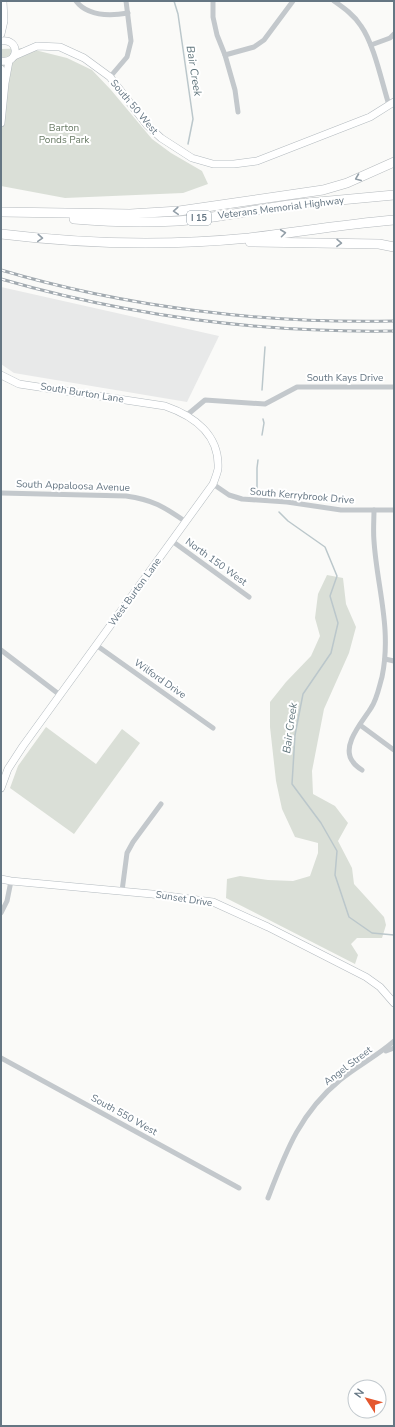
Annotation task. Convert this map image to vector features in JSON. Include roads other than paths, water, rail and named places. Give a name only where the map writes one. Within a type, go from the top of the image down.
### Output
[{"type":"highway","points":[[2,212],[130,214],[180,212],[323,190],[346,183],[394,162]]},
{"type":"highway","name":"Veterans Memorial Highway","points":[[2,212],[93,221],[178,221],[296,205],[394,195]]},
{"type":"highway","points":[[174,242],[248,238],[394,220]]},
{"type":"highway","points":[[1,234],[32,238],[108,243],[174,242],[379,244],[394,247]]},
{"type":"street","points":[[1,34],[4,21],[4,1]]},
{"type":"street","points":[[76,1],[80,6],[102,15],[128,13]]},
{"type":"street","points":[[110,77],[127,57],[131,41],[126,1]]},
{"type":"street","points":[[213,1],[214,23],[235,90],[238,112]]},
{"type":"street","points":[[225,56],[254,47],[264,40],[293,1]]},
{"type":"street","points":[[335,1],[349,12],[362,26],[371,45],[391,103]]},
{"type":"street","points":[[1,123],[5,83],[15,50],[4,21]]},
{"type":"street","points":[[371,45],[390,38],[394,34]]},
{"type":"street","name":"South 50 West","points":[[1,41],[11,42],[22,47],[31,48]]},
{"type":"street","name":"South 50 West","points":[[12,59],[37,46],[60,48],[84,58],[110,77],[147,125],[161,138],[192,158],[214,164],[234,164],[257,161],[370,117],[391,103]]},
{"type":"street","points":[[1,61],[12,59]]},
{"type":"street","points":[[1,70],[5,83]]},
{"type":"street","name":"South Burton Lane","points":[[2,377],[19,384],[165,406]]},
{"type":"street","name":"South Kays Drive","points":[[187,416],[205,400],[264,404],[297,387],[394,387]]},
{"type":"street","name":"West Burton Lane","points":[[1,788],[12,763],[213,484],[218,470],[217,452],[213,440],[203,429],[187,416],[177,410],[165,406]]},
{"type":"street","name":"South Kerrybrook Drive","points":[[213,484],[228,495],[242,500],[287,502],[340,510],[394,510]]},
{"type":"street","name":"South Appaloosa Avenue","points":[[1,493],[126,496],[145,499],[165,507],[186,522]]},
{"type":"street","points":[[362,770],[352,762],[350,743],[353,733],[372,707],[378,693],[385,659],[384,610],[374,540],[374,510]]},
{"type":"street","name":"North 150 West","points":[[172,540],[249,597]]},
{"type":"street","name":"Wilford Drive","points":[[96,645],[213,728]]},
{"type":"street","points":[[1,650],[60,695]]},
{"type":"street","points":[[385,659],[394,661]]},
{"type":"street","points":[[360,724],[394,750]]},
{"type":"street","points":[[122,891],[127,853],[133,842],[161,804]]},
{"type":"street","name":"Sunset Drive","points":[[1,879],[213,902],[268,927],[370,979],[380,987],[394,1003]]},
{"type":"street","points":[[1,913],[8,901],[11,881]]},
{"type":"street","points":[[381,1052],[394,1041]]},
{"type":"street","points":[[381,1052],[394,1048]]},
{"type":"street","name":"Angel Street","points":[[268,1198],[288,1146],[307,1115],[340,1080],[381,1052]]},
{"type":"street","name":"South 550 West","points":[[1,1058],[239,1188]]},
{"type":"waterway","name":"Bair Creek","points":[[174,1],[178,14],[193,119],[188,144]]},
{"type":"waterway","name":"Bair Creek","points":[[262,390],[265,347]]},
{"type":"waterway","name":"Bair Creek","points":[[262,435],[264,423],[263,419]]},
{"type":"waterway","name":"Bair Creek","points":[[257,491],[258,460]]},
{"type":"waterway","name":"Bair Creek","points":[[279,512],[288,521],[325,547],[337,576],[330,596],[338,623],[331,653],[303,694],[295,735],[292,784],[321,823],[337,851],[335,875],[349,917],[372,933],[394,935]]},
{"type":"railway","points":[[1,270],[96,294],[195,310],[295,320],[394,321]]},
{"type":"railway","points":[[1,279],[98,303],[196,320],[294,329],[394,331]]},
{"type":"park label","name":"Barton Ponds Park","points":[[64,134]]}]
